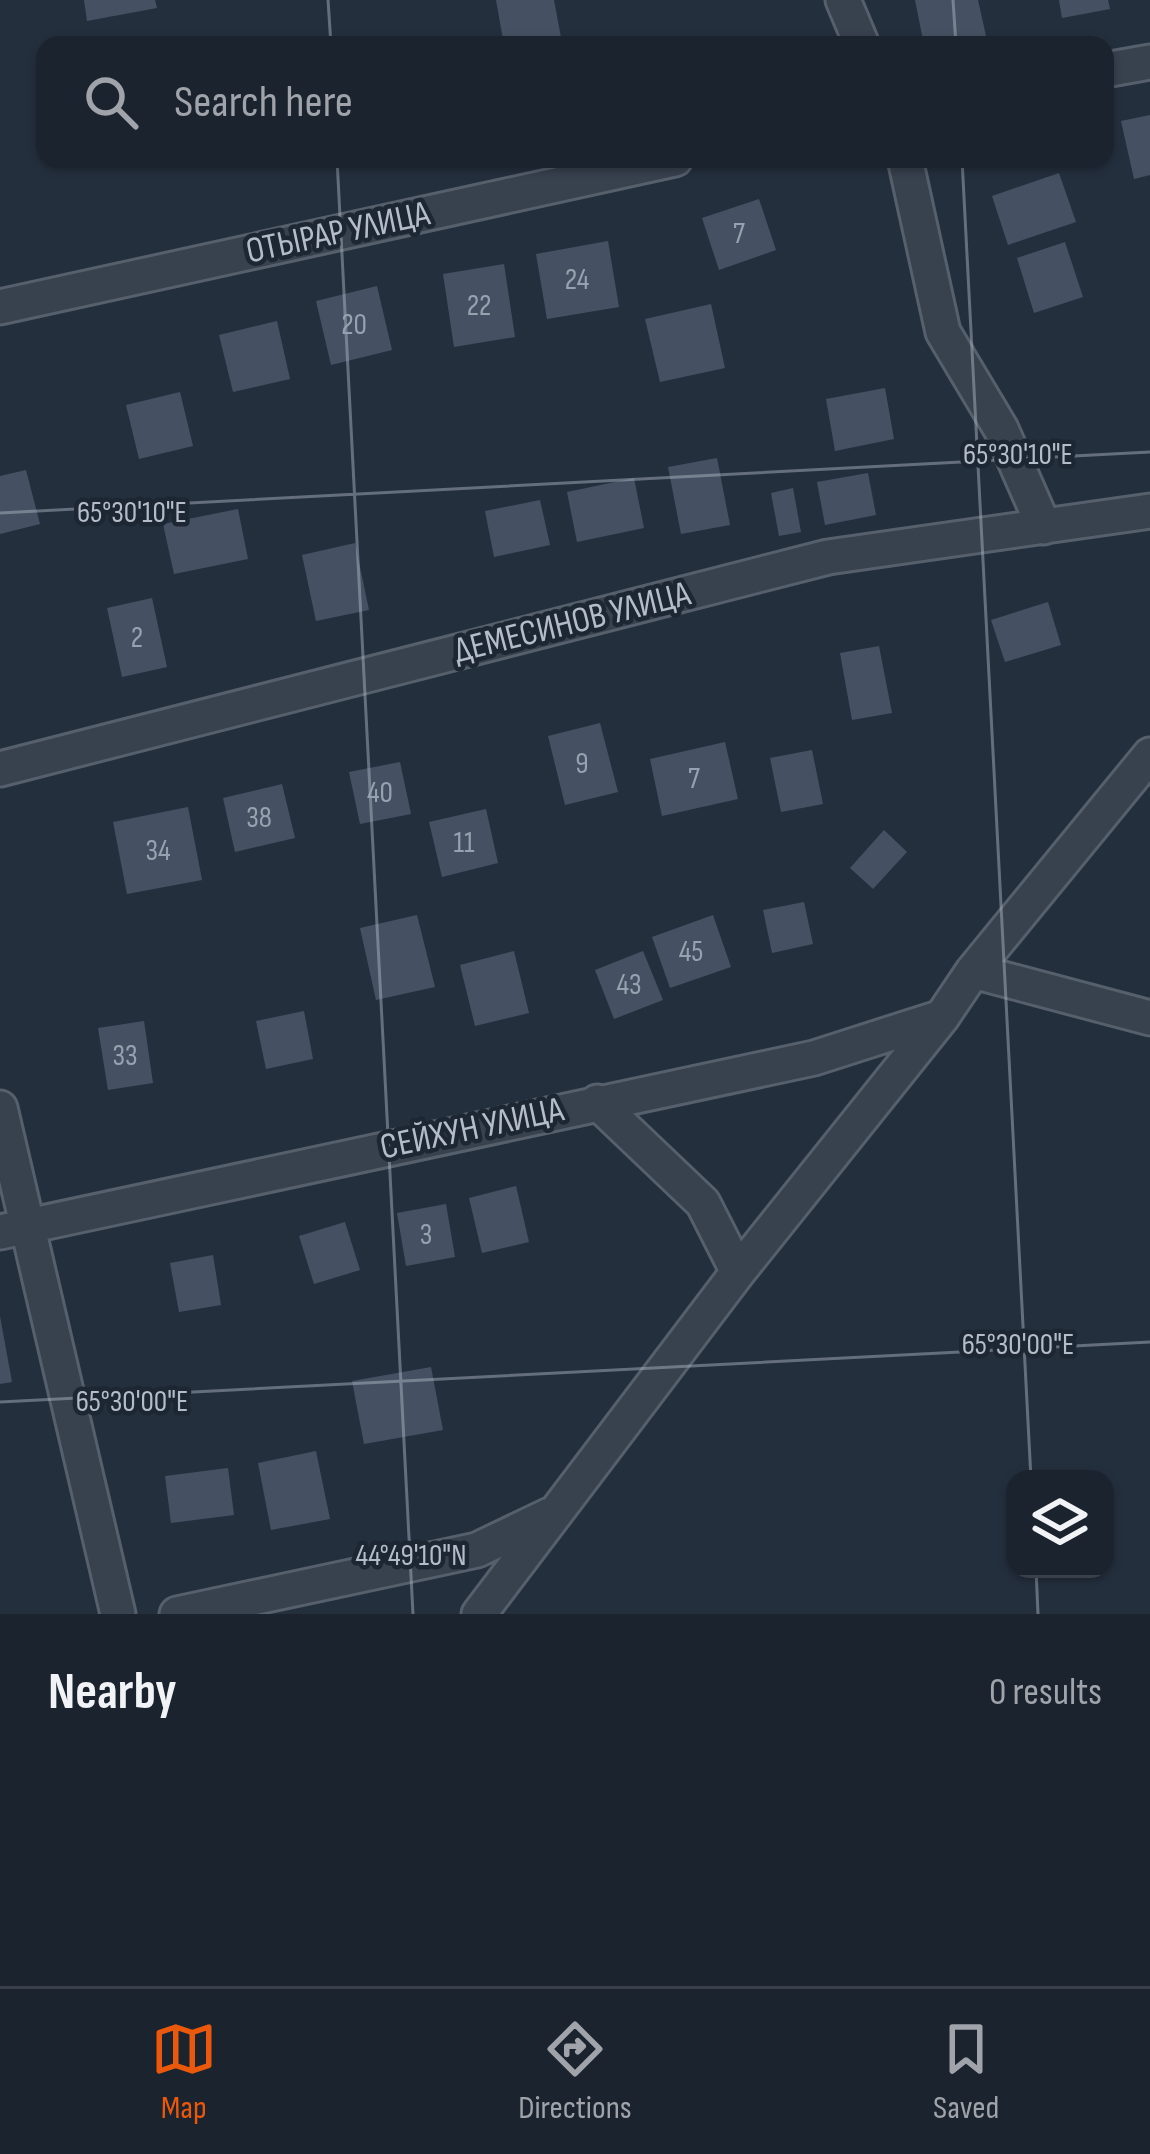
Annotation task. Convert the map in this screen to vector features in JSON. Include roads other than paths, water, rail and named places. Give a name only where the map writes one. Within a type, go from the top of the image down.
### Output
[{"type":"street","points":[[843,0],[858,36]]},
{"type":"street","points":[[1114,68],[1150,62]]},
{"type":"street","name":"ОТЫРАР УЛИЦА","points":[[0,307],[634,168]]},
{"type":"street","points":[[907,168],[943,332],[1001,429],[1044,527]]},
{"type":"street","name":"ДЕМЕСИНОВ УЛИЦА","points":[[0,769],[829,557],[1150,511]]},
{"type":"street","points":[[478,1614],[973,971],[1150,755]]},
{"type":"street","points":[[973,971],[1150,1018]]},
{"type":"street","name":"СЕЙХУН УЛИЦА","points":[[14,1229],[814,1058],[942,1017]]},
{"type":"street","points":[[597,1102],[703,1203],[738,1273]]},
{"type":"street","points":[[0,1108],[14,1229],[118,1614]]},
{"type":"street","points":[[177,1614],[477,1550],[561,1510]]}]
